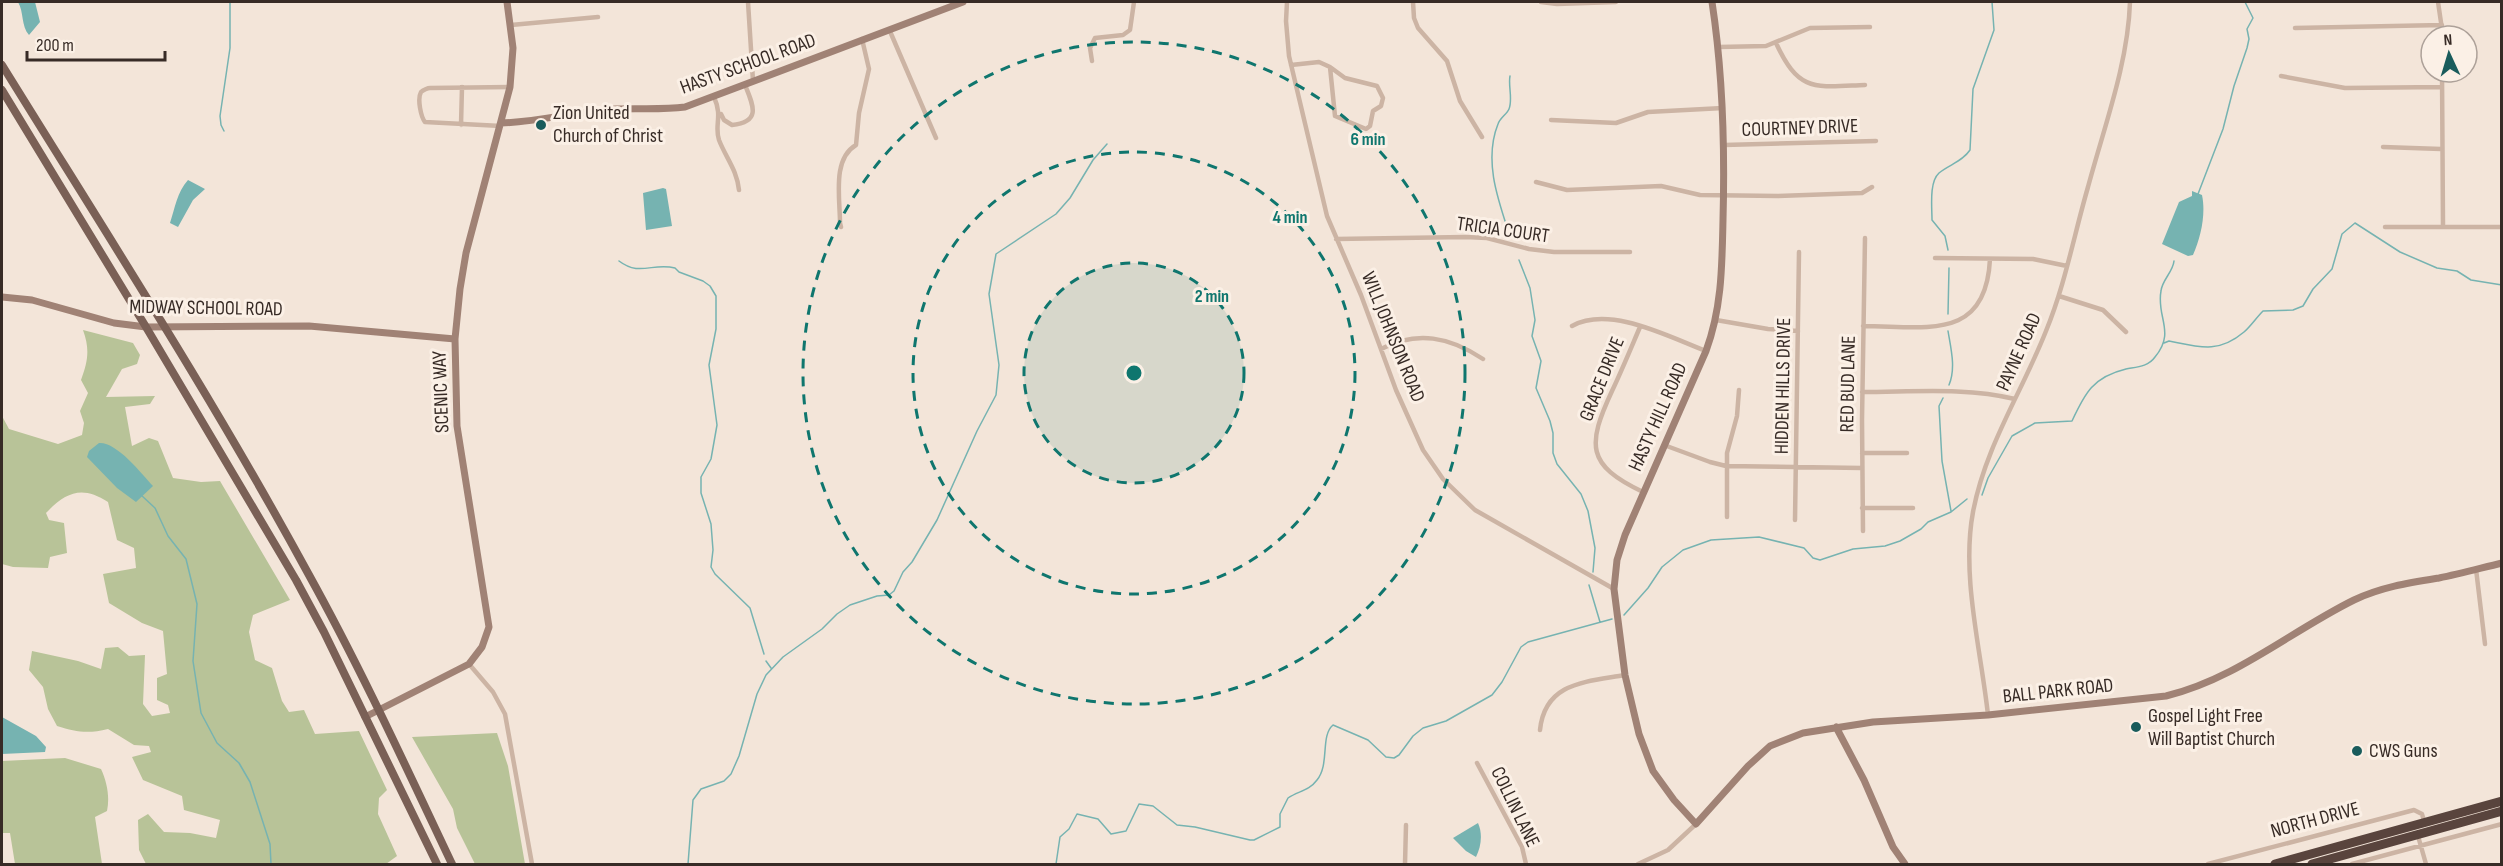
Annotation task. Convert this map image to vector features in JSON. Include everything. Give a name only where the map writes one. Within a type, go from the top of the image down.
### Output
[{"type":"highway","points":[[2275,864],[2502,801]]},
{"type":"highway","points":[[2312,864],[2502,811]]},
{"type":"main road","points":[[2,64],[284,529],[378,711],[452,864]]},
{"type":"main road","points":[[2,90],[147,327],[296,580],[437,864]]},
{"type":"street","name":"SCENIC WAY","points":[[469,664],[482,647],[489,627],[457,426],[455,339],[466,253],[510,87],[513,48],[507,2]]},
{"type":"street","points":[[748,2],[753,81]]},
{"type":"street","name":"HASTY SCHOOL ROAD","points":[[501,125],[616,109],[666,110],[685,107],[963,2]]},
{"type":"street","points":[[1092,61],[1090,48],[1095,38],[1123,35],[1130,30],[1134,2]]},
{"type":"street","name":"WILL JOHNSON ROAD","points":[[1287,2],[1286,21],[1291,65],[1327,216],[1423,450],[1443,479],[1464,502],[1614,589]]},
{"type":"street","points":[[1413,2],[1414,18],[1447,61],[1460,101],[1482,137]]},
{"type":"street","points":[[1541,2],[1557,4],[1616,2]]},
{"type":"street","name":"HASTY HILL ROAD","points":[[1696,824],[1674,800],[1653,771],[1639,734],[1625,675],[1614,589],[1619,551],[1706,351],[1716,320],[1721,292],[1724,195],[1723,108],[1719,47],[1712,2]]},
{"type":"street","name":"PAYNE ROAD","points":[[1988,715],[1971,583],[1970,532],[1985,466],[2046,332],[2059,296],[2125,49],[2130,2]]},
{"type":"street","points":[[2438,2],[2442,24]]},
{"type":"street","points":[[511,25],[598,17]]},
{"type":"street","points":[[2295,28],[2419,25]]},
{"type":"street","points":[[1719,47],[1766,46],[1810,28],[1870,27]]},
{"type":"street","points":[[889,29],[936,138]]},
{"type":"street","points":[[842,226],[840,223],[841,162],[848,149],[856,145],[859,113],[868,79],[868,59],[862,39]]},
{"type":"street","points":[[1776,43],[1787,66],[1805,81],[1823,86],[1865,85]]},
{"type":"street","points":[[1291,65],[1318,62],[1330,67],[1345,78],[1377,86],[1383,98],[1381,106],[1373,111],[1370,126],[1366,129],[1335,116],[1330,67]]},
{"type":"street","points":[[2281,76],[2344,88],[2442,87],[2443,227]]},
{"type":"street","points":[[714,97],[724,120],[732,125],[747,122],[753,111],[745,85]]},
{"type":"street","points":[[461,125],[462,87]]},
{"type":"street","points":[[501,125],[425,122],[421,117],[420,95],[424,90],[430,88],[510,87]]},
{"type":"street","points":[[1551,120],[1616,123],[1648,112],[1723,108]]},
{"type":"street","points":[[719,112],[719,140],[738,177],[739,190]]},
{"type":"street","name":"COURTNEY DRIVE","points":[[1724,145],[1876,141]]},
{"type":"street","points":[[2383,147],[2441,149]]},
{"type":"street","points":[[1536,182],[1567,190],[1660,186],[1691,194],[1778,196],[1862,193],[1872,187]]},
{"type":"street","points":[[2385,228],[2502,227]]},
{"type":"street","name":"TRICIA COURT","points":[[1336,238],[1487,238],[1529,249],[1554,252],[1630,252]]},
{"type":"street","name":"RED BUD LANE","points":[[1863,531],[1862,392],[1865,238]]},
{"type":"street","name":"HIDDEN HILLS DRIVE","points":[[1795,520],[1799,252]]},
{"type":"street","points":[[1935,258],[2045,260],[2067,266]]},
{"type":"street","points":[[1863,326],[1928,326],[1953,323],[1963,319],[1975,309],[1984,296],[1989,277],[1990,259]]},
{"type":"street","points":[[2059,296],[2103,310],[2126,332]]},
{"type":"street","name":"MIDWAY SCHOOL ROAD","points":[[2,297],[32,300],[114,323],[147,327],[309,326],[455,339]]},
{"type":"street","points":[[1572,326],[1594,319],[1618,320],[1706,351]]},
{"type":"street","points":[[1716,320],[1758,328],[1798,331]]},
{"type":"street","name":"GRACE DRIVE","points":[[1640,327],[1600,416],[1595,442],[1599,459],[1608,471],[1621,481],[1643,492]]},
{"type":"street","points":[[1381,349],[1405,339],[1429,337],[1450,341],[1484,359]]},
{"type":"street","points":[[1727,517],[1726,466],[1729,443],[1737,416],[1739,390]]},
{"type":"street","points":[[1862,392],[1969,392],[2015,399]]},
{"type":"street","points":[[1664,445],[1726,466],[1862,468]]},
{"type":"street","points":[[1862,453],[1907,453]]},
{"type":"street","points":[[1862,508],[1913,508]]},
{"type":"street","name":"BALL PARK ROAD","points":[[1638,864],[1668,850],[1770,746],[1799,734],[1873,722],[1988,715],[2166,696],[2183,692],[2220,677],[2337,609],[2377,590],[2405,582],[2502,563]]},
{"type":"street","points":[[2476,569],[2485,644]]},
{"type":"street","points":[[365,717],[469,664],[494,692],[505,714],[532,864]]},
{"type":"street","points":[[1540,730],[1544,711],[1549,701],[1563,689],[1625,675]]},
{"type":"street","points":[[1836,728],[1864,780],[1885,833],[1905,864]]},
{"type":"street","name":"COLLIN LANE","points":[[1477,763],[1522,847],[1526,864]]},
{"type":"street","name":"NORTH DRIVE","points":[[2208,864],[2414,810],[2422,814],[2424,821]]},
{"type":"street","points":[[2352,864],[2502,824]]},
{"type":"street","points":[[1406,825],[1406,864]]},
{"type":"street","points":[[2418,836],[2426,864]]},
{"type":"green space","points":[[83,330],[133,343],[140,355],[137,364],[122,369],[106,397],[155,396],[150,404],[125,407],[132,446],[149,438],[158,441],[173,478],[201,482],[220,481],[290,600],[253,615],[249,632],[255,660],[272,668],[282,701],[289,712],[304,710],[315,734],[359,731],[387,790],[379,798],[378,814],[397,856],[386,864],[146,864],[139,850],[138,820],[148,814],[164,832],[190,833],[216,838],[220,820],[184,810],[182,796],[143,780],[132,757],[151,752],[149,746],[134,745],[108,729],[82,732],[57,726],[48,709],[43,687],[29,670],[32,651],[78,661],[101,669],[105,648],[118,647],[129,656],[145,655],[143,704],[152,716],[170,713],[168,705],[157,700],[157,678],[167,674],[163,631],[142,623],[109,603],[103,574],[136,568],[134,548],[117,540],[108,502],[90,494],[75,493],[60,500],[46,513],[49,520],[64,523],[67,553],[50,557],[48,568],[13,567],[2,564],[2,416],[9,429],[58,444],[82,435],[84,423],[80,411],[88,393],[81,380],[87,355],[87,343]]},
{"type":"green space","points":[[497,733],[508,766],[525,864],[475,864],[457,828],[453,809],[412,737]]},
{"type":"green space","points":[[65,758],[101,769],[105,779],[108,795],[107,811],[95,817],[102,864],[15,864],[10,833],[2,833],[2,761]]},
{"type":"water","points":[[18,2],[35,2],[40,22],[29,35],[25,27]]},
{"type":"water","points":[[188,180],[205,189],[193,200],[178,227],[170,223],[179,195]]},
{"type":"water","points":[[666,189],[672,226],[646,230],[643,193]]},
{"type":"water","points":[[2192,191],[2202,195],[2203,218],[2196,248],[2193,255],[2188,256],[2162,244],[2179,202],[2192,196]]},
{"type":"water","points":[[99,443],[113,447],[121,453],[153,486],[136,502],[117,488],[87,457],[89,451]]},
{"type":"water","points":[[2,717],[36,736],[46,747],[45,752],[2,754]]},
{"type":"water","points":[[1478,823],[1481,840],[1476,857],[1453,838]]},
{"type":"waterway","points":[[224,131],[220,116],[230,48],[230,2]]},
{"type":"waterway","points":[[1948,250],[1945,236],[1932,220],[1932,188],[1939,173],[1960,160],[1970,150],[1973,89],[1994,30],[1992,2]]},
{"type":"waterway","points":[[2198,194],[2223,129],[2247,48],[2249,39],[2247,29],[2253,18],[2245,2]]},
{"type":"waterway","points":[[1508,230],[1496,191],[1492,151],[1498,124],[1510,105],[1510,76]]},
{"type":"waterway","points":[[688,864],[693,800],[701,789],[724,781],[731,774],[739,756],[757,694],[766,675],[783,657],[850,605],[877,596],[889,595],[894,591],[903,572],[912,562],[937,520],[977,431],[996,395],[999,365],[989,294],[996,254],[1056,214],[1070,198],[1093,160],[1107,144]]},
{"type":"waterway","points":[[2164,343],[2169,341],[2199,347],[2226,344],[2244,332],[2263,311],[2293,310],[2303,306],[2313,289],[2332,269],[2342,234],[2355,223],[2400,252],[2437,268],[2457,271],[2471,280],[2502,285]]},
{"type":"waterway","points":[[1519,260],[1530,288],[1535,320],[1532,336],[1541,361],[1536,388],[1550,421],[1553,433],[1553,453],[1557,464],[1581,494],[1588,511],[1595,548],[1593,572]]},
{"type":"waterway","points":[[619,261],[627,266],[640,269],[675,268],[679,272],[703,281],[710,286],[716,296],[716,329],[709,365],[717,425],[711,459],[701,477],[701,493],[711,524],[713,550],[711,567],[715,574],[750,608],[764,654]]},
{"type":"waterway","points":[[1982,495],[1988,478],[2012,436],[2035,423],[2072,421],[2086,394],[2098,382],[2115,372],[2145,365],[2155,357],[2161,348],[2165,332],[2160,300],[2161,291],[2174,261]]},
{"type":"waterway","points":[[1948,314],[1949,268]]},
{"type":"waterway","points":[[1948,331],[1953,365],[1949,385]]},
{"type":"waterway","points":[[1943,398],[1939,406],[1942,461],[1951,511]]},
{"type":"waterway","points":[[141,495],[155,508],[168,536],[186,559],[197,604],[193,661],[201,713],[217,743],[239,763],[250,782],[270,844],[271,864]]},
{"type":"waterway","points":[[1624,615],[1648,588],[1662,567],[1683,550],[1711,540],[1759,537],[1804,548],[1813,558],[1820,560],[1853,549],[1885,546],[1900,541],[1921,529],[1928,522],[1951,512],[1967,499]]},
{"type":"waterway","points":[[1589,585],[1600,622]]},
{"type":"waterway","points":[[1056,864],[1060,837],[1069,829],[1077,814],[1098,819],[1111,834],[1126,831],[1139,804],[1153,806],[1177,825],[1254,840],[1280,827],[1280,814],[1288,798],[1307,789],[1317,780],[1323,766],[1327,736],[1333,725],[1368,740],[1386,757],[1394,758],[1423,728],[1446,721],[1492,695],[1502,682],[1521,647],[1528,642],[1612,619]]},
{"type":"waterway","points":[[766,661],[771,668]]},
{"type":"place","name":"Zion United Church of Christ","points":[[541,125]]},
{"type":"place","name":"Gospel Light Free Will Baptist Church","points":[[2136,727]]},
{"type":"place","name":"CWS Guns","points":[[2357,751]]}]
